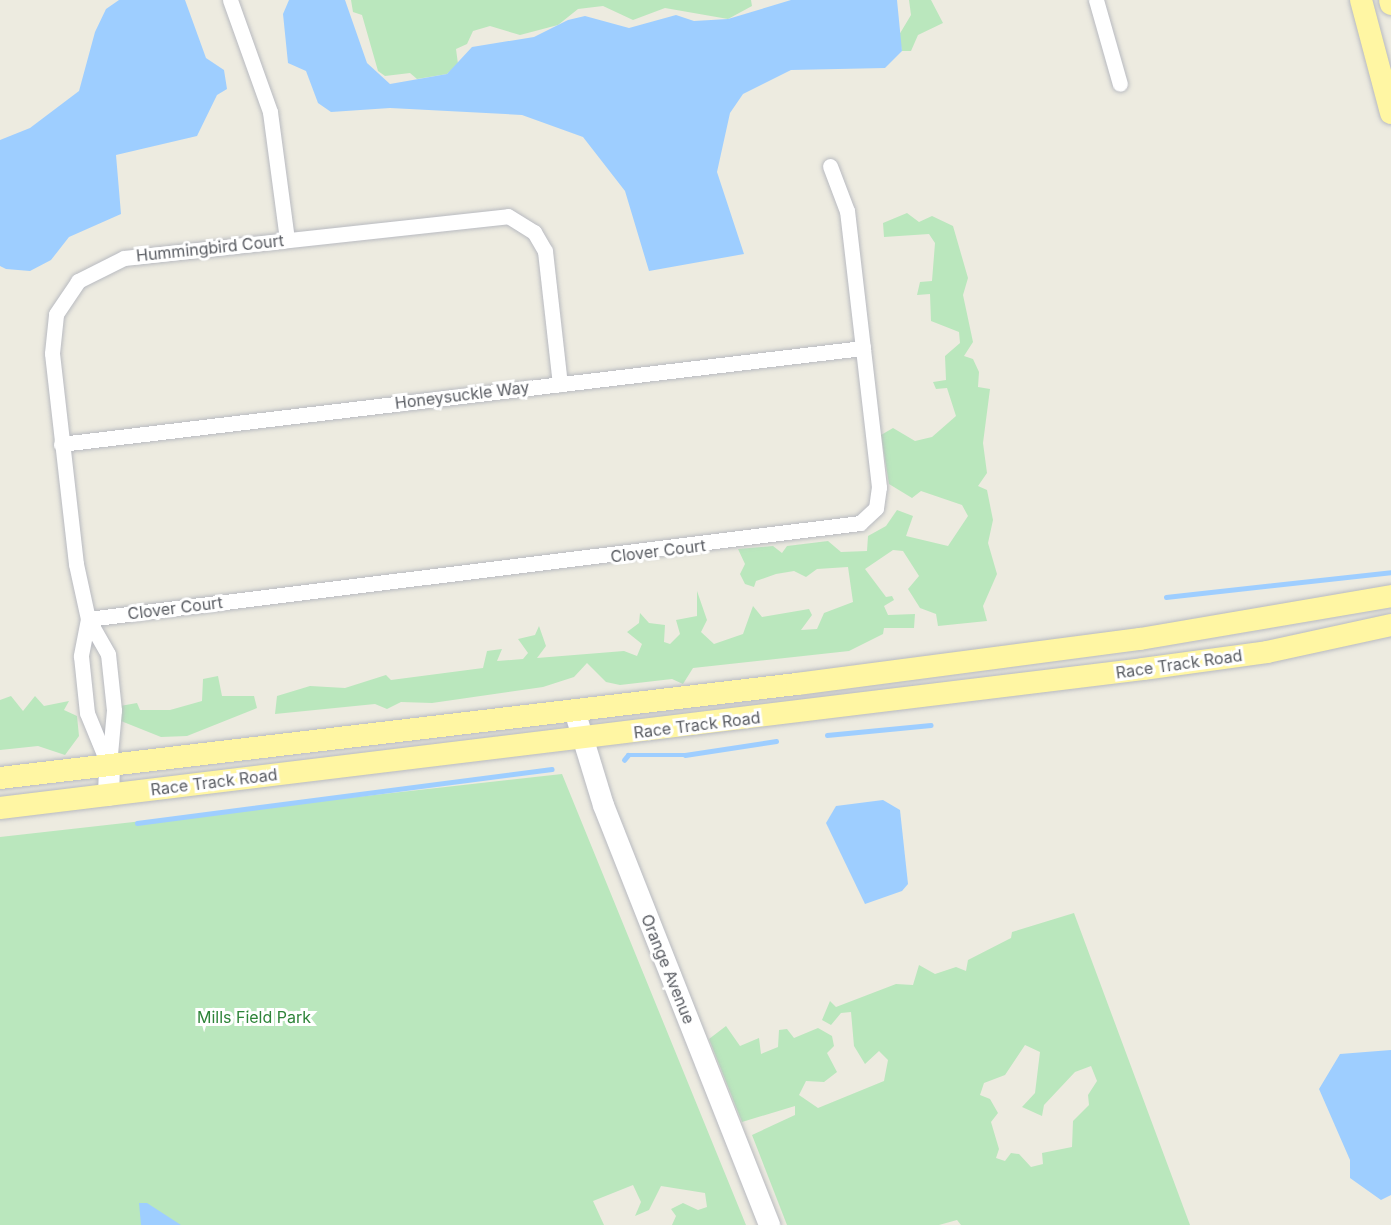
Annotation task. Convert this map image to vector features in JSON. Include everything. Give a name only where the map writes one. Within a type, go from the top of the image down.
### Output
[{"type":"main road","points":[[1361,0],[1386,81],[1391,113]]},
{"type":"main road","name":"Race Track Road","points":[[0,778],[1042,652],[1140,639],[1391,596]]},
{"type":"main road","name":"Race Track Road","points":[[0,808],[1143,669],[1358,633],[1391,625]]},
{"type":"main road","points":[[1358,633],[1391,634]]},
{"type":"main road","points":[[1140,639],[1143,669]]},
{"type":"main road","points":[[1042,652],[1045,681]]},
{"type":"street","points":[[230,0],[270,111],[287,239]]},
{"type":"street","points":[[1096,0],[1120,84]]},
{"type":"street","name":"Clover Court","points":[[88,619],[852,527],[876,508],[879,488],[847,211],[830,166]]},
{"type":"street","name":"Hummingbird Court","points":[[108,765],[87,713],[81,656],[88,619],[61,444],[51,340],[59,308],[78,281],[124,258],[499,215],[522,222],[544,250],[560,384]]},
{"type":"street","name":"Honeysuckle Way","points":[[61,444],[863,348]]},
{"type":"street","name":"Hummingbird Court","points":[[88,619],[108,654],[114,710],[108,765]]},
{"type":"street","name":"Orange Avenue","points":[[574,710],[603,805],[769,1225]]},
{"type":"street","points":[[108,765],[108,795]]},
{"type":"green space","points":[[351,0],[751,0],[752,6],[728,19],[665,8],[633,20],[603,6],[578,9],[558,25],[520,35],[490,26],[473,31],[467,44],[456,49],[458,64],[447,74],[417,79],[410,73],[385,76],[378,71],[362,15],[353,12]]},
{"type":"green space","points":[[909,0],[931,0],[943,23],[918,35],[911,51],[902,51],[899,35],[911,15]]},
{"type":"green space","points":[[907,213],[919,222],[932,216],[953,226],[968,278],[963,295],[973,342],[964,356],[973,359],[979,372],[978,387],[990,389],[983,443],[987,473],[978,486],[987,490],[993,520],[988,543],[997,574],[983,606],[987,621],[938,626],[936,614],[920,608],[908,589],[919,576],[903,551],[893,550],[865,569],[886,597],[892,596],[894,600],[884,606],[888,615],[915,614],[914,628],[884,628],[883,634],[849,651],[693,668],[683,684],[672,679],[620,685],[606,682],[587,663],[574,677],[543,687],[432,703],[401,702],[387,709],[375,704],[275,714],[277,696],[310,686],[345,688],[386,675],[391,680],[483,668],[487,651],[502,649],[497,661],[523,659],[528,653],[518,639],[535,635],[539,626],[546,646],[537,658],[624,651],[637,656],[642,644],[627,632],[639,623],[640,613],[649,623],[665,625],[664,642],[670,644],[680,634],[676,620],[697,616],[697,591],[707,620],[701,632],[714,644],[743,634],[753,606],[762,617],[809,609],[812,615],[801,630],[817,629],[824,613],[853,602],[848,567],[817,569],[806,577],[794,571],[776,574],[756,581],[754,587],[745,584],[740,574],[745,564],[738,549],[773,546],[782,553],[787,546],[828,541],[841,552],[867,551],[868,536],[886,526],[897,510],[913,516],[906,536],[948,546],[968,516],[962,505],[921,491],[912,498],[889,484],[881,435],[893,428],[915,441],[932,437],[956,416],[947,388],[936,389],[933,382],[946,380],[945,356],[960,343],[959,332],[931,321],[930,294],[917,295],[920,282],[932,281],[935,243],[929,234],[884,237],[883,223]]},
{"type":"green space","points":[[218,676],[222,696],[254,696],[257,708],[187,736],[161,737],[121,721],[120,706],[137,703],[140,710],[170,710],[202,701],[203,679]]},
{"type":"green space","points":[[11,696],[23,711],[35,696],[44,706],[69,701],[64,710],[77,716],[79,736],[65,755],[38,746],[0,750],[0,700]]},
{"type":"green space","name":"Mills Field Park","points":[[562,774],[746,1225],[672,1225],[676,1216],[671,1209],[683,1203],[698,1210],[707,1207],[705,1193],[661,1186],[649,1210],[635,1216],[641,1202],[633,1185],[593,1201],[604,1225],[0,1225],[0,837]]},
{"type":"green space","points":[[1074,913],[1190,1225],[961,1225],[957,1220],[939,1225],[787,1225],[752,1135],[795,1115],[795,1106],[742,1122],[709,1039],[726,1026],[740,1046],[759,1038],[761,1054],[778,1047],[779,1030],[787,1029],[794,1038],[818,1028],[832,1036],[834,1046],[827,1053],[837,1072],[824,1082],[806,1081],[799,1095],[818,1108],[884,1081],[888,1060],[879,1051],[865,1064],[854,1046],[851,1012],[841,1013],[831,1025],[822,1020],[830,1001],[836,1007],[896,984],[913,985],[919,965],[935,974],[956,967],[966,971],[968,960],[1011,938],[1012,932]],"holes":[[[1025,1045],[1040,1052],[1035,1093],[1022,1107],[1042,1116],[1044,1105],[1075,1072],[1091,1066],[1097,1081],[1088,1095],[1089,1105],[1073,1121],[1072,1147],[1042,1153],[1043,1164],[1031,1167],[1019,1154],[1011,1153],[1005,1161],[996,1158],[999,1149],[991,1122],[998,1113],[990,1099],[980,1095],[984,1083],[1005,1075]]]},
{"type":"water","points":[[119,0],[185,0],[206,58],[224,70],[227,89],[217,95],[197,136],[116,155],[121,214],[69,237],[51,260],[30,271],[6,269],[0,266],[0,140],[30,128],[79,91],[95,32],[106,9]]},
{"type":"water","points":[[289,0],[345,0],[367,63],[390,84],[447,74],[472,47],[534,37],[568,20],[585,16],[629,28],[676,15],[694,21],[728,19],[791,0],[897,0],[902,51],[885,68],[791,70],[743,94],[730,113],[717,172],[744,254],[649,271],[625,191],[583,137],[522,115],[390,108],[331,112],[318,103],[306,71],[288,63],[283,14]]},
{"type":"water","points":[[883,800],[900,810],[908,884],[902,891],[865,904],[826,823],[836,806]]},
{"type":"water","points":[[1391,1050],[1391,1195],[1381,1200],[1350,1178],[1350,1160],[1319,1089],[1340,1054]]},
{"type":"water","points":[[139,1203],[147,1203],[181,1225],[141,1225]]},
{"type":"waterway","points":[[1166,597],[1391,572]]},
{"type":"waterway","points":[[827,735],[931,725]]},
{"type":"waterway","points":[[624,760],[628,755],[685,755],[776,741]]},
{"type":"waterway","points":[[137,823],[552,769]]}]
